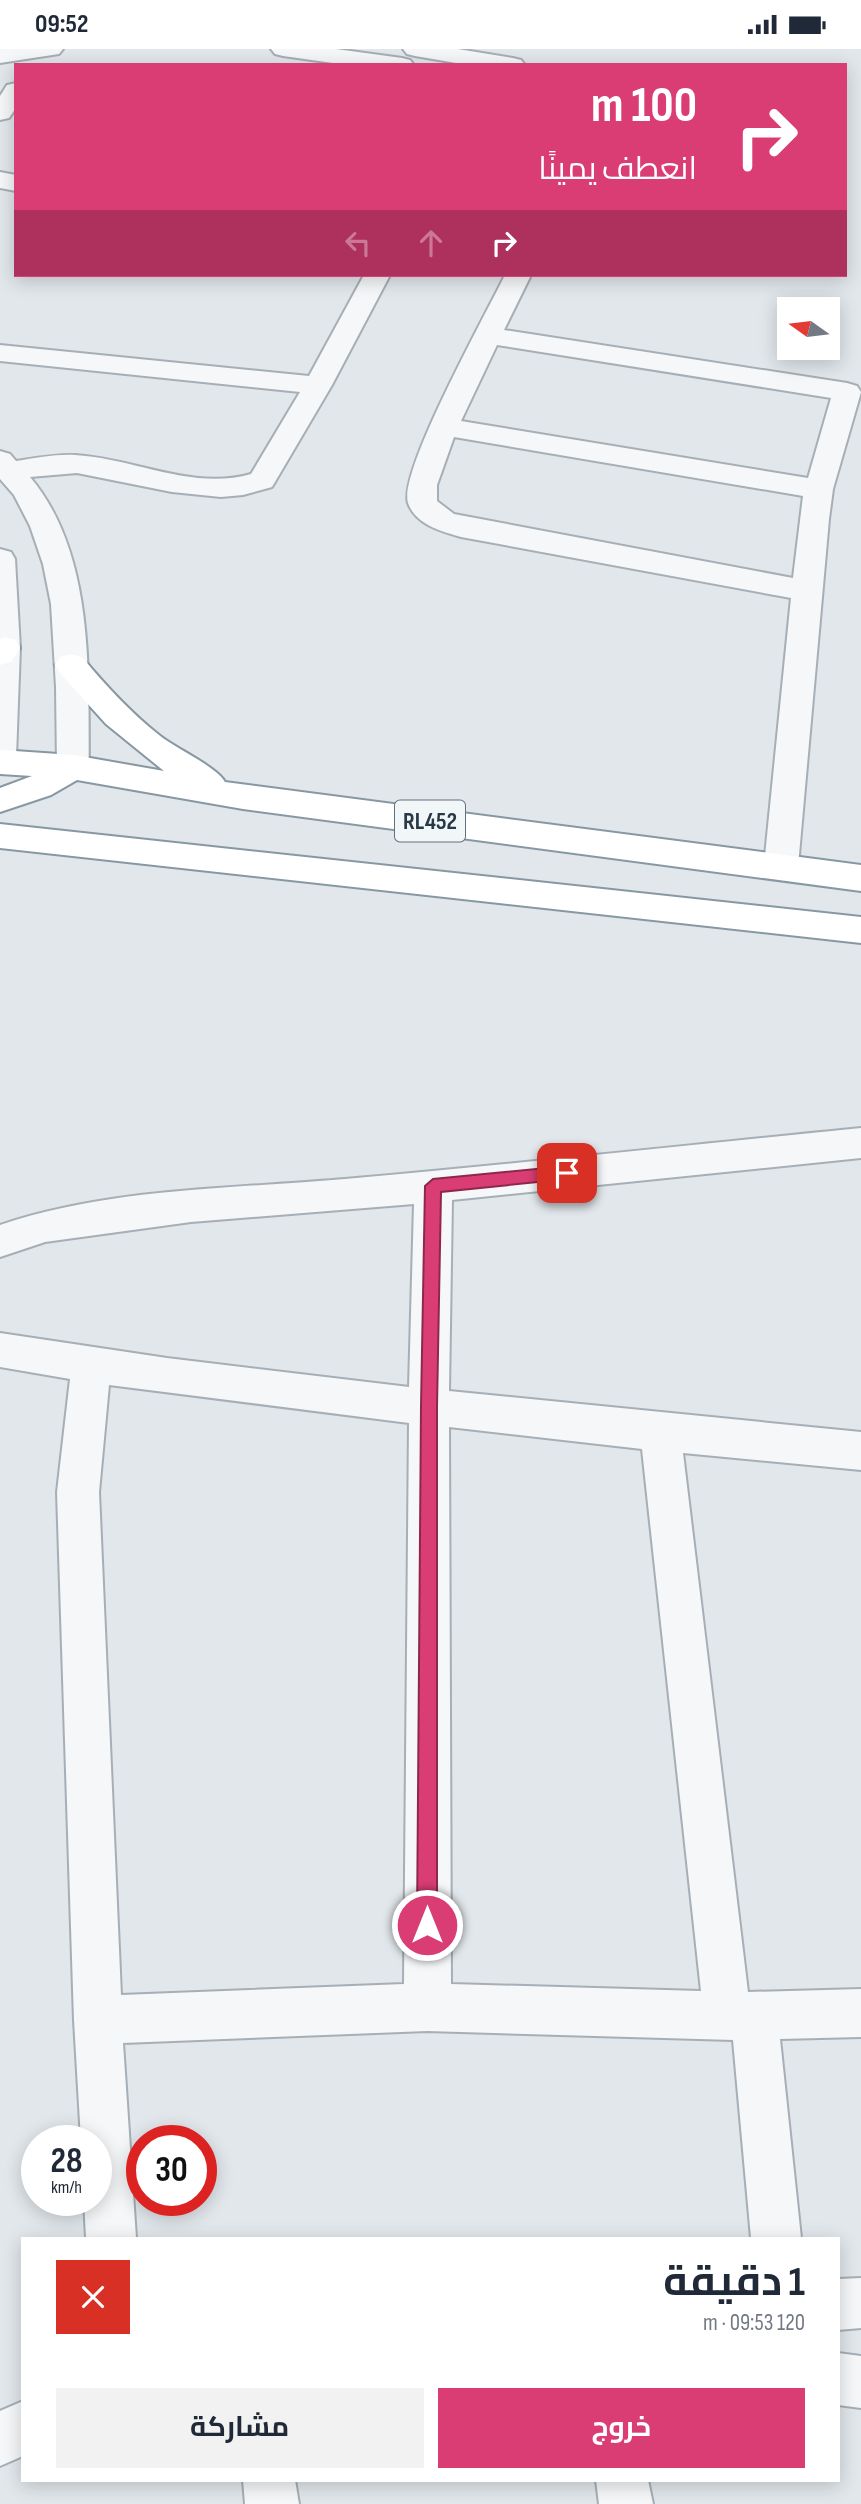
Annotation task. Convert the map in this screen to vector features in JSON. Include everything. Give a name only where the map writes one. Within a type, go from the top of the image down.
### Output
[{"type":"highway","points":[[71,665],[113,716],[140,740],[171,761],[243,797]]},
{"type":"highway","name":"RL452","points":[[0,760],[73,767],[243,797],[861,878]]},
{"type":"highway","points":[[43,840],[16,823],[0,801],[39,787],[73,767]]},
{"type":"highway","name":"RL452","points":[[0,836],[861,930]]},
{"type":"street","points":[[283,49],[387,63]]},
{"type":"street","points":[[413,49],[496,63]]},
{"type":"street","points":[[0,56],[42,55]]},
{"type":"street","points":[[0,113],[14,93]]},
{"type":"street","points":[[6,465],[77,464],[216,488],[248,486],[262,480],[318,385],[376,277]]},
{"type":"street","points":[[517,277],[445,427],[422,486],[421,499],[428,511],[442,521],[461,527],[808,591]]},
{"type":"street","points":[[489,336],[847,392],[819,489],[781,866]]},
{"type":"street","points":[[0,353],[318,385]]},
{"type":"street","points":[[445,427],[819,489]]},
{"type":"street","points":[[6,465],[34,505],[50,542],[61,581],[68,622],[71,665],[73,767]]},
{"type":"street","points":[[0,559],[0,760]]},
{"type":"street","points":[[0,1241],[46,1226],[191,1206],[345,1195],[861,1143]]},
{"type":"street","points":[[427,2007],[429,1407],[433,1186]]},
{"type":"street","points":[[0,1350],[91,1367],[429,1407],[661,1434],[861,1451]]},
{"type":"street","points":[[91,1367],[78,1492],[98,2020],[111,2237]]},
{"type":"street","points":[[661,1434],[741,2015],[776,2237]]},
{"type":"street","points":[[98,2020],[427,2007],[741,2015],[861,2013]]},
{"type":"street","points":[[840,2305],[861,2303]]},
{"type":"street","points":[[840,2379],[861,2382]]},
{"type":"street","points":[[0,2440],[21,2428]]},
{"type":"street","points":[[269,2482],[272,2504]]},
{"type":"street","points":[[622,2482],[626,2504]]},
{"type":"route","points":[[427,1925],[429,1407],[433,1186],[567,1173]]}]
